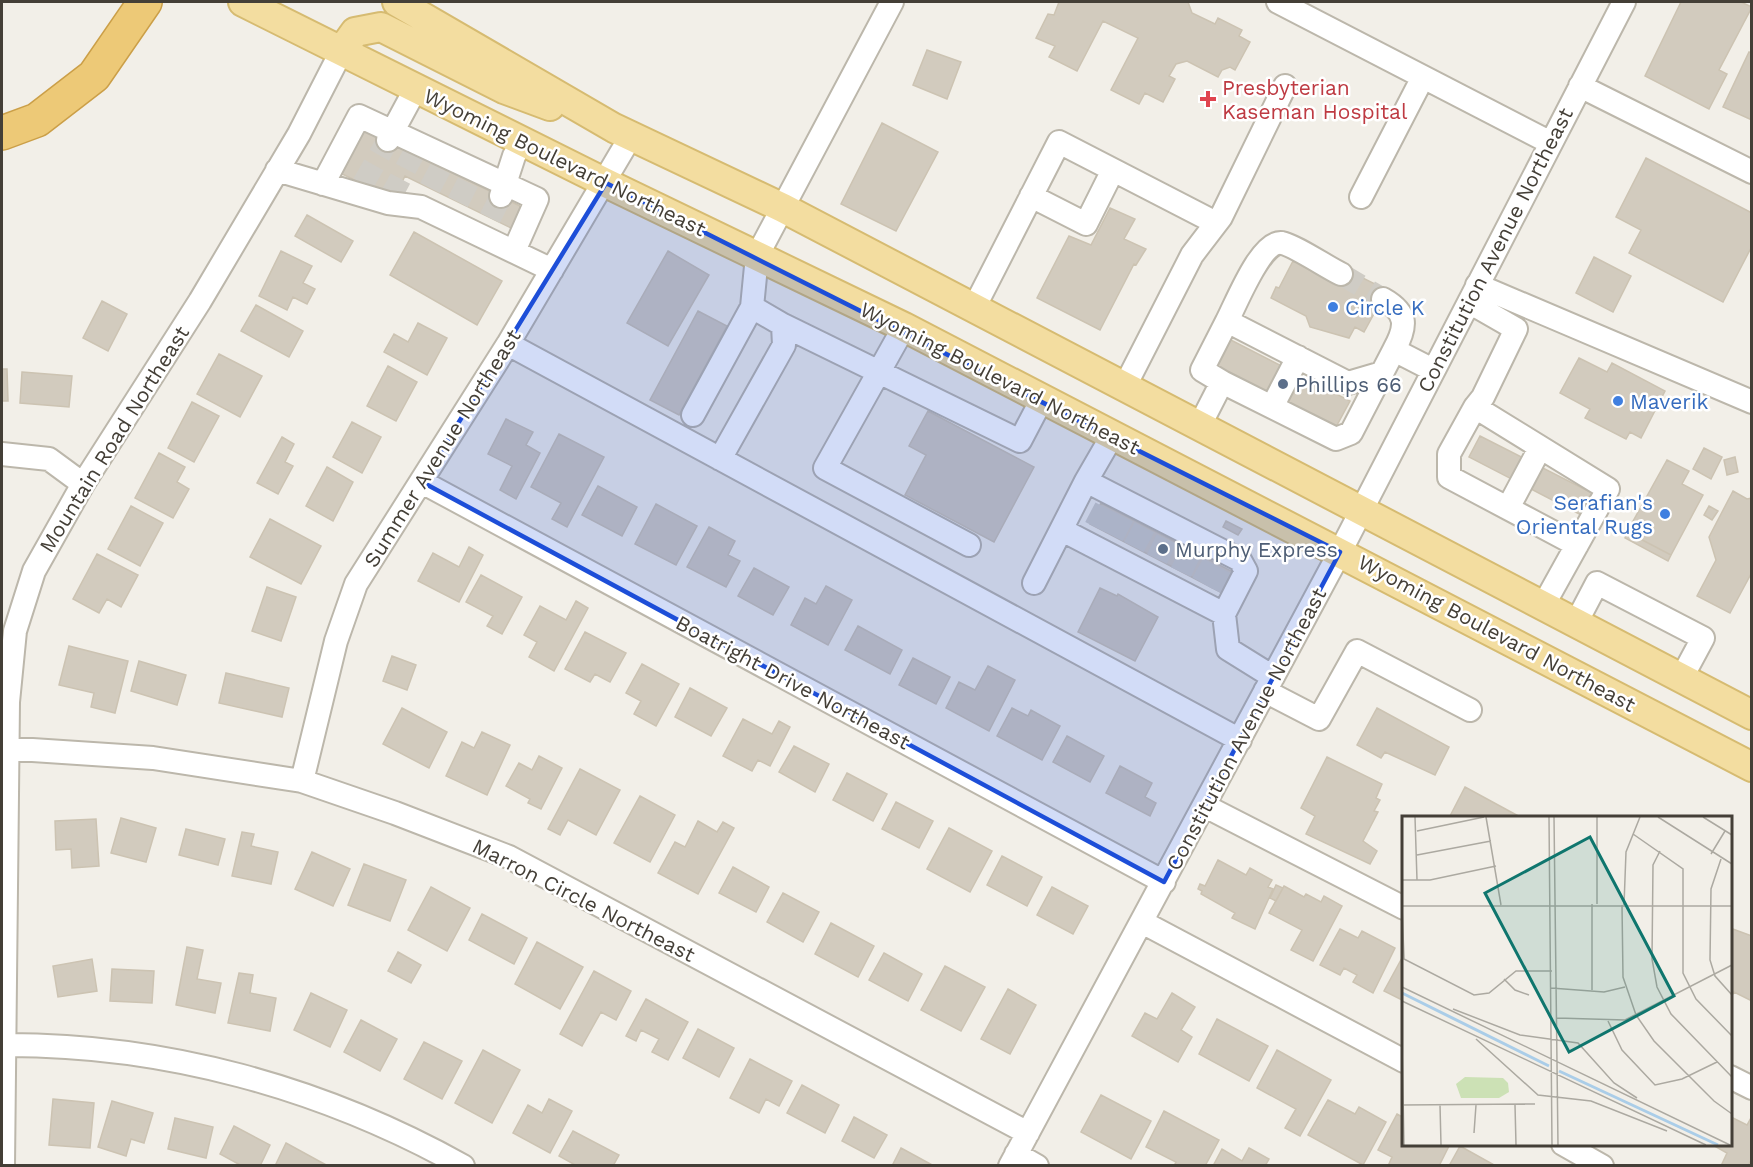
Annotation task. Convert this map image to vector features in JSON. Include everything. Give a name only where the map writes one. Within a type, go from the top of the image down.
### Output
[{"type":"highway","points":[[2,133],[37,120],[94,76],[145,2]]},
{"type":"main road","name":"Wyoming Boulevard Northeast","points":[[243,2],[606,183],[904,327],[1041,401],[1340,552],[1752,767]]},
{"type":"main road","points":[[397,2],[623,133]]},
{"type":"main road","points":[[342,50],[355,32],[381,27],[504,89],[623,133],[783,208],[1752,715]]},
{"type":"street","points":[[693,415],[752,307],[757,256],[892,2]]},
{"type":"street","points":[[1278,2],[1551,143]]},
{"type":"street","name":"Constitution Avenue Northeast","points":[[1013,1160],[1340,552],[1624,2]]},
{"type":"street","name":"Mountain Road Northeast","points":[[3,1166],[4,748],[15,631],[34,571],[82,484],[200,301],[299,134],[342,50]]},
{"type":"street","points":[[1361,197],[1423,77]]},
{"type":"street","points":[[1125,386],[1192,255],[1216,223],[1286,86]]},
{"type":"street","points":[[1580,86],[1752,172]]},
{"type":"street","points":[[390,136],[416,88]]},
{"type":"street","points":[[323,184],[359,116],[390,136],[503,190],[537,199],[514,251]]},
{"type":"street","name":"Summer Avenue Northeast","points":[[302,781],[336,641],[356,584],[422,482],[606,183],[623,133]]},
{"type":"street","points":[[503,190],[514,156],[522,141]]},
{"type":"street","points":[[974,308],[1059,142],[1216,223]]},
{"type":"street","points":[[277,170],[323,184],[360,189],[389,200],[425,197],[486,226],[514,251],[552,270]]},
{"type":"street","points":[[1031,196],[1086,224],[1113,170]]},
{"type":"street","points":[[1341,274],[1283,243],[1271,245],[1261,255],[1202,370],[1336,439],[1351,434],[1402,334],[1402,316],[1397,307],[1383,299]]},
{"type":"street","points":[[1473,293],[1752,402]]},
{"type":"street","points":[[1473,293],[1516,329],[1483,397],[1449,454],[1449,477],[1577,545]]},
{"type":"street","points":[[752,307],[783,325],[1020,441],[1041,401]]},
{"type":"street","points":[[1227,321],[1348,383],[1382,373]]},
{"type":"street","points":[[720,459],[784,345],[783,325]]},
{"type":"street","points":[[904,327],[825,468],[969,545]]},
{"type":"street","points":[[508,344],[1240,740]]},
{"type":"street","points":[[1394,350],[1433,370]]},
{"type":"street","points":[[1272,407],[1298,357]]},
{"type":"street","points":[[1200,425],[1222,382]]},
{"type":"street","points":[[1475,407],[1608,489],[1543,606]]},
{"type":"street","points":[[1034,583],[1086,480],[1112,436]]},
{"type":"street","points":[[1508,508],[1540,448]]},
{"type":"street","points":[[2,454],[49,459],[82,484]]},
{"type":"street","points":[[1086,480],[1118,504],[1224,560],[1240,560],[1246,571],[1209,598]]},
{"type":"street","name":"Boatright Drive Northeast","points":[[422,482],[1164,882]]},
{"type":"street","points":[[1062,530],[1100,540],[1209,598],[1228,649],[1269,684],[1319,719],[1357,651],[1470,710]]},
{"type":"street","points":[[1576,623],[1598,583],[1703,638],[1682,679]]},
{"type":"street","name":"Marron Circle Northeast","points":[[4,748],[153,758],[302,781],[395,813],[509,857],[1028,1133]]},
{"type":"street","points":[[1205,806],[1402,907]]},
{"type":"street","points":[[1142,922],[1402,1060]]},
{"type":"street","points":[[3,1045],[153,1056],[230,1071],[293,1090],[360,1115],[418,1141],[463,1166]]},
{"type":"street","points":[[1732,1078],[1752,1088]]},
{"type":"street","points":[[1567,1146],[1602,1166]]},
{"type":"street","points":[[1013,1160],[1037,1166]]},
{"type":"highlighted area","points":[[606,183],[1340,552],[1164,882],[422,482]]},
{"type":"building","points":[[1059,2],[1188,2],[1192,13],[1215,24],[1218,18],[1242,30],[1239,36],[1250,42],[1235,70],[1230,67],[1222,70],[1218,77],[1187,61],[1176,64],[1169,76],[1175,79],[1163,102],[1145,93],[1139,104],[1111,90],[1138,38],[1103,21],[1077,71],[1049,57],[1055,46],[1036,38],[1048,14],[1054,15]]},
{"type":"building","points":[[1681,2],[1741,2],[1752,7],[1719,70],[1727,74],[1709,109],[1645,76]]},
{"type":"building","points":[[927,50],[961,62],[947,99],[913,85]]},
{"type":"building","points":[[1749,52],[1752,53],[1752,120],[1723,107]]},
{"type":"building","points":[[882,123],[938,152],[896,231],[841,204]]},
{"type":"building","points":[[364,129],[524,208],[513,229],[405,176],[394,199],[342,174]]},
{"type":"building","points":[[1646,158],[1752,213],[1752,246],[1723,302],[1629,253],[1641,230],[1616,217]]},
{"type":"building","points":[[1110,208],[1135,219],[1124,239],[1146,249],[1136,265],[1134,264],[1100,330],[1037,298],[1069,236],[1091,245]]},
{"type":"building","points":[[307,215],[353,241],[341,262],[295,236]]},
{"type":"building","points":[[414,232],[502,281],[477,325],[390,275]]},
{"type":"building","points":[[281,251],[312,266],[303,283],[315,289],[307,304],[293,297],[287,310],[259,296]]},
{"type":"building","points":[[668,251],[709,275],[668,346],[627,323]]},
{"type":"building","points":[[1594,257],[1631,276],[1613,312],[1576,293]]},
{"type":"building","name":"Circle K","points":[[1293,261],[1336,284],[1343,268],[1387,290],[1364,332],[1355,327],[1349,338],[1310,327],[1306,316],[1271,298]]},
{"type":"building","points":[[102,301],[127,314],[108,351],[83,338]]},
{"type":"building","points":[[256,305],[303,331],[289,357],[241,331]]},
{"type":"building","points":[[698,311],[727,326],[679,415],[650,400]]},
{"type":"building","points":[[418,323],[447,338],[427,375],[384,352],[394,334],[408,342]]},
{"type":"building","name":"Phillips 66","points":[[1225,337],[1350,401],[1336,427],[1211,364]]},
{"type":"building","points":[[219,354],[262,376],[240,417],[197,394]]},
{"type":"building","name":"Maverik","points":[[1579,358],[1607,372],[1612,363],[1665,391],[1641,438],[1630,432],[1626,439],[1585,418],[1590,409],[1560,393]]},
{"type":"building","points":[[388,366],[417,382],[396,421],[367,406]]},
{"type":"building","points":[[2,369],[7,369],[8,401],[2,401]]},
{"type":"building","points":[[22,372],[72,376],[69,407],[20,403]]},
{"type":"building","points":[[192,402],[219,416],[194,462],[168,448]]},
{"type":"building","points":[[928,411],[1034,467],[994,542],[905,495],[926,455],[909,446]]},
{"type":"building","points":[[506,419],[533,432],[526,445],[540,453],[516,499],[500,490],[512,466],[488,454]]},
{"type":"building","points":[[352,422],[381,437],[362,473],[333,457]]},
{"type":"building","points":[[559,434],[604,457],[567,527],[552,519],[561,503],[531,487]]},
{"type":"building","points":[[1480,436],[1596,495],[1585,517],[1469,457]]},
{"type":"building","points":[[282,437],[294,444],[285,462],[293,466],[278,494],[257,483]]},
{"type":"building","points":[[1704,448],[1722,457],[1711,479],[1693,469]]},
{"type":"building","points":[[159,453],[185,467],[177,482],[189,489],[173,518],[135,498]]},
{"type":"building","points":[[1735,457],[1738,472],[1727,475],[1724,460]]},
{"type":"building","name":"Serafian's Oriental Rugs","points":[[1667,460],[1689,471],[1682,484],[1703,495],[1671,555],[1627,532]]},
{"type":"building","points":[[327,467],[353,482],[333,521],[306,506]]},
{"type":"building","points":[[598,486],[637,507],[622,536],[582,515]]},
{"type":"building","points":[[1733,491],[1747,499],[1752,498],[1752,572],[1730,613],[1697,596],[1716,560],[1709,537]]},
{"type":"building","name":"Murphy Express","points":[[1101,503],[1235,573],[1224,594],[1090,524]]},
{"type":"building","points":[[656,504],[697,526],[676,565],[635,544]]},
{"type":"building","points":[[131,506],[163,523],[140,566],[108,549]]},
{"type":"building","points":[[1709,506],[1718,511],[1712,520],[1704,515]]},
{"type":"building","points":[[270,519],[321,546],[301,584],[250,557]]},
{"type":"building","points":[[1226,521],[1242,529],[1238,535],[1223,527]]},
{"type":"building","points":[[709,527],[735,541],[728,555],[740,561],[726,587],[687,567]]},
{"type":"building","points":[[1627,532],[1671,555],[1668,561],[1625,538]]},
{"type":"building","points":[[469,547],[483,555],[459,602],[418,581],[433,553],[459,567]]},
{"type":"building","points":[[97,554],[138,575],[121,607],[107,599],[99,613],[73,599]]},
{"type":"building","points":[[754,568],[789,587],[773,615],[738,596]]},
{"type":"building","points":[[481,575],[522,597],[502,634],[487,626],[493,616],[466,602]]},
{"type":"building","points":[[826,586],[852,600],[828,645],[791,625],[805,598],[816,604]]},
{"type":"building","points":[[267,587],[296,597],[281,641],[252,631]]},
{"type":"building","points":[[1100,588],[1117,596],[1118,594],[1158,617],[1135,661],[1078,632]]},
{"type":"building","points":[[576,601],[588,608],[554,671],[529,657],[537,642],[524,635],[540,606],[566,620]]},
{"type":"building","points":[[858,626],[902,650],[890,674],[845,650]]},
{"type":"building","points":[[585,632],[626,653],[610,682],[595,674],[590,682],[565,669]]},
{"type":"building","points":[[69,646],[128,661],[115,713],[91,707],[94,693],[59,685]]},
{"type":"building","points":[[392,656],[416,665],[407,690],[383,681]]},
{"type":"building","points":[[913,658],[950,677],[936,704],[899,685]]},
{"type":"building","points":[[139,661],[186,675],[177,705],[131,691]]},
{"type":"building","points":[[642,664],[679,684],[656,726],[634,714],[641,701],[626,693]]},
{"type":"building","points":[[988,666],[1015,680],[989,731],[946,708],[959,682],[975,690]]},
{"type":"building","points":[[226,673],[289,688],[282,717],[219,703]]},
{"type":"building","points":[[690,688],[727,708],[711,736],[675,717]]},
{"type":"building","points":[[402,708],[447,732],[429,768],[383,744]]},
{"type":"building","points":[[1012,708],[1028,716],[1031,710],[1060,726],[1042,760],[997,736]]},
{"type":"building","points":[[1377,708],[1449,747],[1435,775],[1385,752],[1381,758],[1357,745]]},
{"type":"building","points":[[743,719],[772,734],[779,721],[790,727],[770,766],[758,760],[752,771],[723,756]]},
{"type":"building","points":[[482,732],[510,745],[487,795],[446,776],[462,742],[474,748]]},
{"type":"building","points":[[1067,736],[1104,756],[1090,782],[1053,762]]},
{"type":"building","points":[[794,746],[829,764],[815,792],[779,772]]},
{"type":"building","points":[[539,756],[562,768],[541,809],[528,803],[530,799],[506,786],[519,763],[532,770]]},
{"type":"building","points":[[1327,757],[1382,784],[1376,798],[1380,800],[1374,811],[1378,812],[1363,841],[1377,851],[1370,864],[1306,834],[1315,816],[1301,808]]},
{"type":"building","points":[[1120,766],[1152,783],[1145,797],[1156,803],[1150,816],[1106,793]]},
{"type":"building","points":[[580,769],[620,790],[596,835],[568,820],[560,835],[548,829]]},
{"type":"building","points":[[847,773],[887,794],[873,821],[833,800]]},
{"type":"building","points":[[1465,787],[1518,816],[1450,816]]},
{"type":"building","points":[[640,796],[675,815],[650,862],[614,843]]},
{"type":"building","points":[[896,802],[933,821],[919,848],[882,829]]},
{"type":"building","points":[[121,818],[156,828],[146,862],[111,853]]},
{"type":"building","points":[[96,819],[99,866],[72,868],[71,849],[56,850],[55,821]]},
{"type":"building","points":[[698,821],[717,832],[723,822],[734,828],[698,894],[658,873],[675,842],[685,847]]},
{"type":"building","points":[[949,828],[992,851],[970,892],[927,869]]},
{"type":"building","points":[[186,829],[225,839],[218,865],[179,855]]},
{"type":"building","points":[[242,832],[254,834],[251,846],[278,852],[271,884],[232,876]]},
{"type":"building","points":[[312,852],[350,869],[333,906],[295,889]]},
{"type":"building","points":[[1002,856],[1042,877],[1027,906],[987,885]]},
{"type":"building","points":[[1218,860],[1246,875],[1250,868],[1272,880],[1268,887],[1273,889],[1255,929],[1232,918],[1235,913],[1201,894],[1202,891],[1198,889],[1200,884],[1205,886]]},
{"type":"building","points":[[364,864],[406,880],[390,921],[348,905]]},
{"type":"building","points":[[733,867],[769,887],[756,912],[719,893]]},
{"type":"building","points":[[1276,885],[1283,888],[1276,901],[1270,898]]},
{"type":"building","points":[[1284,886],[1304,897],[1306,894],[1321,902],[1324,896],[1342,906],[1313,961],[1291,950],[1302,930],[1269,913]]},
{"type":"building","points":[[431,887],[470,908],[447,951],[408,930]]},
{"type":"building","points":[[1052,887],[1088,906],[1073,934],[1037,915]]},
{"type":"building","points":[[783,893],[819,912],[803,942],[767,922]]},
{"type":"building","points":[[482,914],[527,938],[514,964],[469,940]]},
{"type":"building","points":[[831,923],[874,946],[858,977],[815,954]]},
{"type":"building","points":[[1340,929],[1358,938],[1362,931],[1395,948],[1373,993],[1353,982],[1357,975],[1344,968],[1340,975],[1320,965]]},
{"type":"building","points":[[1732,929],[1752,936],[1752,1001],[1734,992],[1732,996]]},
{"type":"building","points":[[537,942],[583,967],[560,1009],[515,984]]},
{"type":"building","points":[[187,947],[203,950],[197,979],[221,983],[215,1013],[176,1005]]},
{"type":"building","points":[[398,952],[421,965],[411,983],[388,971]]},
{"type":"building","points":[[884,953],[922,974],[908,1001],[869,980]]},
{"type":"building","points":[[1402,958],[1402,1000],[1384,991]]},
{"type":"building","points":[[92,959],[97,991],[58,997],[53,966]]},
{"type":"building","points":[[945,966],[985,987],[961,1031],[921,1010]]},
{"type":"building","points":[[112,969],[154,971],[152,1003],[110,1001]]},
{"type":"building","points":[[594,971],[631,991],[616,1020],[601,1012],[582,1046],[560,1034]]},
{"type":"building","points":[[239,973],[253,975],[250,993],[276,998],[270,1031],[228,1023]]},
{"type":"building","points":[[1008,989],[1036,1005],[1010,1054],[981,1039]]},
{"type":"building","points":[[311,993],[347,1010],[330,1047],[294,1030]]},
{"type":"building","points":[[1172,993],[1195,1007],[1181,1030],[1192,1037],[1178,1062],[1132,1036],[1145,1013],[1157,1019]]},
{"type":"building","points":[[646,999],[688,1022],[668,1060],[652,1052],[659,1039],[641,1030],[636,1041],[626,1036]]},
{"type":"building","points":[[1217,1019],[1268,1046],[1249,1081],[1199,1054]]},
{"type":"building","points":[[361,1020],[397,1039],[380,1071],[344,1052]]},
{"type":"building","points":[[698,1029],[734,1048],[719,1077],[683,1058]]},
{"type":"building","points":[[424,1042],[462,1061],[442,1099],[404,1079]]},
{"type":"building","points":[[483,1050],[520,1070],[492,1123],[455,1103]]},
{"type":"building","points":[[1277,1050],[1331,1080],[1300,1136],[1285,1128],[1296,1109],[1257,1088]]},
{"type":"building","points":[[750,1059],[792,1081],[779,1106],[766,1099],[759,1113],[730,1098]]},
{"type":"building","points":[[802,1085],[839,1105],[825,1133],[787,1113]]},
{"type":"building","points":[[1101,1095],[1151,1121],[1131,1159],[1081,1132]]},
{"type":"building","points":[[53,1099],[94,1103],[90,1148],[49,1145]]},
{"type":"building","points":[[549,1099],[572,1111],[550,1153],[513,1133],[528,1105],[542,1113]]},
{"type":"building","points":[[1328,1100],[1355,1114],[1359,1107],[1386,1122],[1363,1165],[1308,1135]]},
{"type":"building","points":[[112,1101],[153,1113],[144,1143],[131,1139],[126,1156],[98,1147]]},
{"type":"building","points":[[1164,1111],[1219,1140],[1205,1166],[1174,1166],[1176,1162],[1146,1147]]},
{"type":"building","points":[[1397,1114],[1402,1117],[1402,1146],[1449,1146],[1439,1166],[1388,1166],[1392,1157],[1378,1150]]},
{"type":"building","points":[[1752,1116],[1752,1158],[1748,1166],[1721,1166],[1727,1153],[1715,1146],[1732,1146],[1732,1118],[1747,1125]]},
{"type":"building","points":[[854,1117],[887,1135],[874,1158],[842,1141]]},
{"type":"building","points":[[175,1118],[213,1127],[206,1158],[168,1149]]},
{"type":"building","points":[[234,1126],[270,1145],[260,1166],[242,1166],[220,1154]]},
{"type":"building","points":[[573,1131],[619,1155],[613,1166],[577,1166],[559,1156]]},
{"type":"building","points":[[286,1143],[328,1166],[275,1166]]},
{"type":"building","points":[[1460,1146],[1496,1166],[1449,1166]]},
{"type":"building","points":[[901,1148],[934,1166],[892,1166]]},
{"type":"building","points":[[1249,1148],[1269,1159],[1265,1166],[1213,1166],[1222,1149],[1242,1161]]},
{"type":"tunnel","points":[[363,184],[388,140]]},
{"type":"tunnel","points":[[390,198],[414,153]]},
{"type":"tunnel","points":[[430,188],[441,167]]},
{"type":"tunnel","points":[[458,202],[469,180]]},
{"type":"tunnel","points":[[490,218],[501,196]]},
{"type":"tunnel","points":[[1341,274],[1383,299]]},
{"type":"tunnel","points":[[1095,527],[1106,506]]},
{"type":"tunnel","points":[[1113,536],[1124,515]]},
{"type":"tunnel","points":[[1134,547],[1145,526]]},
{"type":"tunnel","points":[[1157,559],[1167,538]]},
{"type":"tunnel","points":[[1181,572],[1191,551]]},
{"type":"tunnel","points":[[1202,583],[1214,562]]},
{"type":"tunnel","points":[[1217,591],[1228,570]]},
{"type":"place","name":"Presbyterian Kaseman Hospital","points":[[1208,99]]},
{"type":"place","name":"Circle K","points":[[1333,307]]},
{"type":"place","name":"Phillips 66","points":[[1283,384]]},
{"type":"place","name":"Maverik","points":[[1618,401]]},
{"type":"place","name":"Serafian's Oriental Rugs","points":[[1665,514]]},
{"type":"place","name":"Murphy Express","points":[[1163,549]]}]
